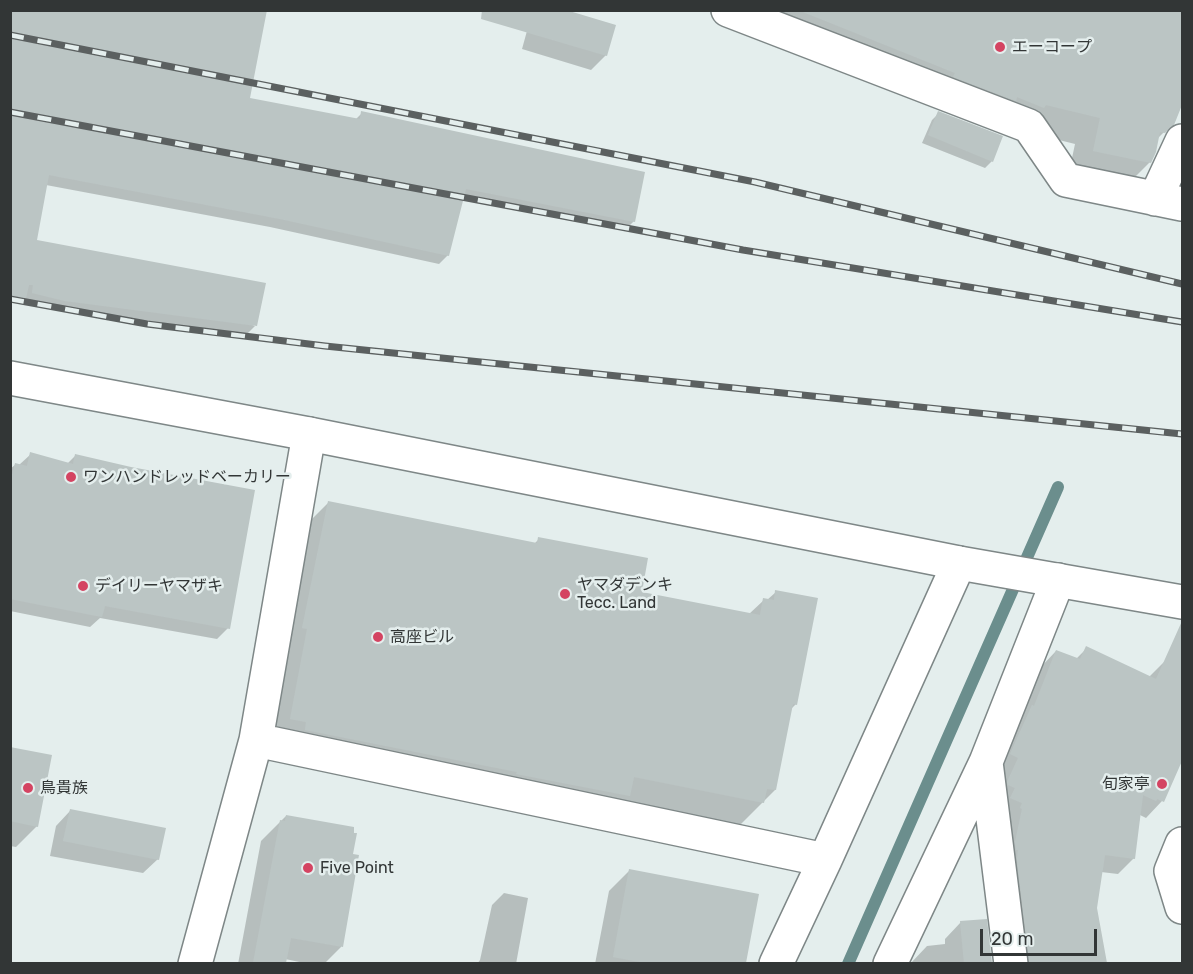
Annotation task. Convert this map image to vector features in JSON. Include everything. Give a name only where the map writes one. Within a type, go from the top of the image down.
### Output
[{"type":"street","points":[[728,10],[1029,126],[1066,180],[1169,202],[1182,141]]},
{"type":"street","points":[[10,378],[309,434],[959,563],[1182,602]]},
{"type":"street","points":[[195,963],[256,740],[309,434]]},
{"type":"street","points":[[776,963],[959,563]]},
{"type":"street","points":[[890,963],[986,762],[1051,578]]},
{"type":"street","points":[[256,740],[825,860]]},
{"type":"street","points":[[986,762],[1011,963]]},
{"type":"street","points":[[1182,844],[1171,871],[1182,907]]},
{"type":"building","points":[[10,10],[267,10],[250,98],[360,119],[361,111],[645,172],[635,222],[466,189],[449,256],[280,219],[49,175],[37,240],[266,283],[257,326],[65,301],[32,293],[33,285],[29,285],[26,298],[10,297]]},
{"type":"building","points":[[482,10],[566,10],[616,25],[607,56],[481,19]]},
{"type":"building","name":"エーコープ","points":[[803,10],[1182,10],[1182,105],[1174,125],[1165,133],[1160,132],[1151,163],[1093,151],[1100,118],[1046,105],[1044,108],[1017,97],[1016,101],[953,77],[955,73],[803,12]]},
{"type":"building","points":[[938,111],[1003,136],[993,162],[928,135]]},
{"type":"building","points":[[30,452],[73,464],[75,454],[255,490],[230,629],[105,606],[102,617],[10,599],[10,483],[15,463],[27,466]]},
{"type":"building","points":[[328,501],[537,543],[538,537],[648,558],[642,592],[760,615],[763,598],[774,600],[775,590],[818,598],[797,705],[793,704],[776,790],[767,789],[764,803],[634,777],[630,796],[305,730],[306,722],[290,719],[307,629],[302,628]]},
{"type":"building","points":[[1182,621],[1182,761],[1164,802],[1143,795],[1135,859],[1105,855],[1097,908],[1107,963],[1029,963],[1017,859],[1018,850],[1016,850],[1015,842],[1022,803],[1010,798],[1015,788],[1007,782],[1018,758],[1010,754],[1032,705],[1034,706],[1056,650],[1080,659],[1086,646],[1156,679]]},
{"type":"building","name":"鳥貴族","points":[[10,747],[52,755],[38,827],[10,821]]},
{"type":"building","points":[[70,809],[166,828],[159,860],[63,841]]},
{"type":"building","points":[[286,815],[354,827],[354,833],[357,833],[353,854],[359,855],[343,947],[291,938],[286,963],[253,963],[280,820],[285,821]]},
{"type":"building","points":[[629,869],[759,894],[746,963],[645,963],[613,957]]},
{"type":"building","points":[[987,919],[992,963],[964,963],[960,921]]},
{"type":"waterway","points":[[848,964],[1058,487]]},
{"type":"railway","points":[[10,35],[755,182],[1182,284]]},
{"type":"railway","points":[[10,112],[743,250],[1182,322]]},
{"type":"railway","points":[[10,299],[147,324],[325,346],[1182,434]]},
{"type":"place","name":"エーコープ","points":[[1000,47]]},
{"type":"place","name":"ワンハンドレッドベーカリー","points":[[71,477]]},
{"type":"place","name":"デイリーヤマザキ","points":[[83,586]]},
{"type":"place","name":"ヤマダデンキ Tecc. Land","points":[[565,594]]},
{"type":"place","name":"高座ビル","points":[[378,637]]},
{"type":"place","name":"旬家亭","points":[[1162,784]]},
{"type":"place","name":"鳥貴族","points":[[28,788]]},
{"type":"place","name":"Five Point","points":[[308,868]]}]
